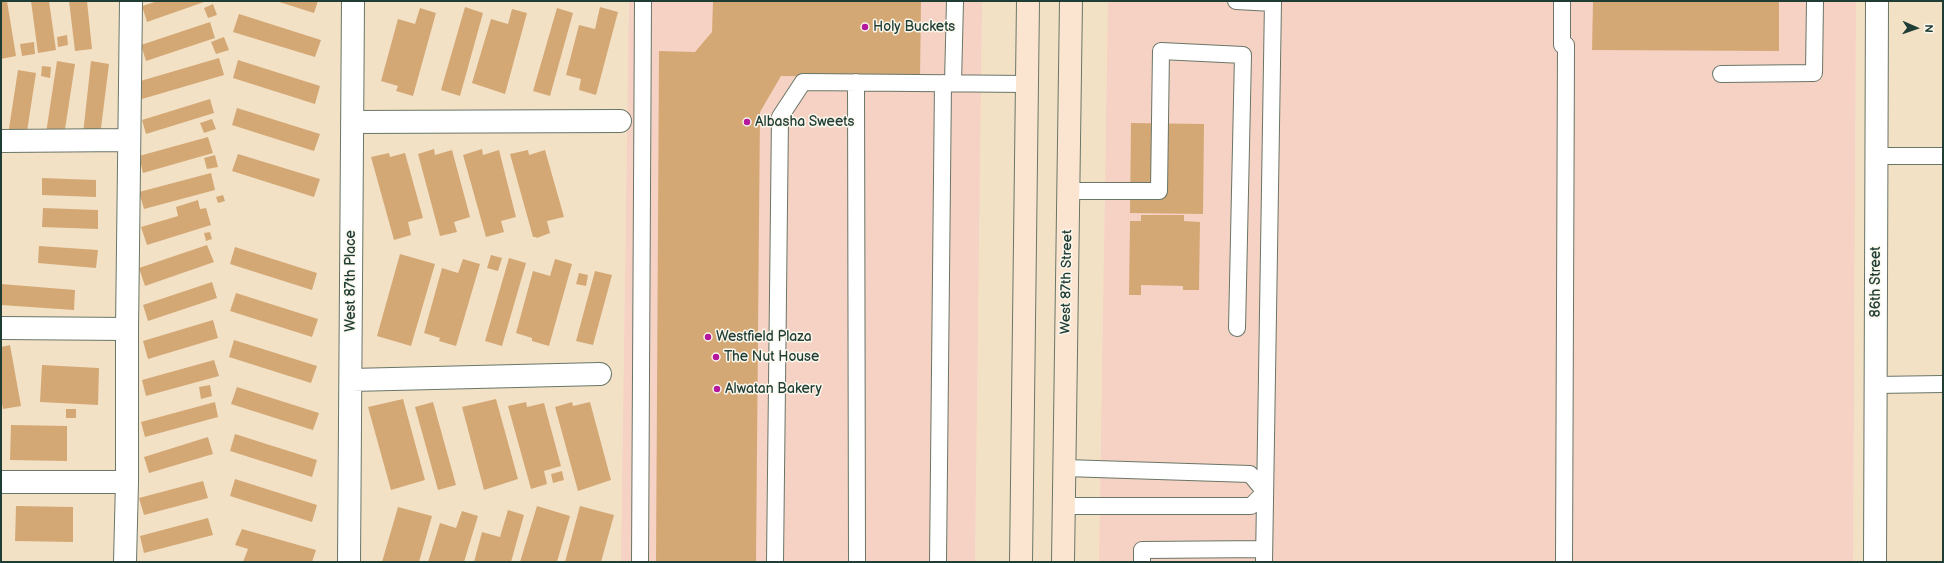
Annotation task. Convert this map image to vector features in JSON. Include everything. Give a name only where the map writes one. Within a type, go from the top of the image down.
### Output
[{"type":"main road","points":[[1021,562],[1028,1]]},
{"type":"main road","name":"West 87th Street","points":[[1063,562],[1071,1]]},
{"type":"street","points":[[124,562],[127,482],[127,329],[131,1]]},
{"type":"street","name":"West 87th Place","points":[[349,562],[353,1]]},
{"type":"street","name":"86th Street","points":[[1875,562],[1877,1]]},
{"type":"street","points":[[352,122],[620,121]]},
{"type":"street","points":[[1,141],[129,140]]},
{"type":"street","points":[[1,328],[127,329]]},
{"type":"street","points":[[350,380],[600,374]]},
{"type":"street","points":[[1,482],[127,482]]},
{"type":"lane","points":[[640,562],[643,1]]},
{"type":"lane","points":[[938,562],[948,83],[955,1]]},
{"type":"lane","points":[[1142,562],[1142,550],[1264,555],[1273,2],[1236,1]]},
{"type":"lane","points":[[1562,1],[1564,45],[1564,562]]},
{"type":"lane","points":[[1721,74],[1814,73],[1815,1]]},
{"type":"lane","points":[[1068,191],[1159,190],[1161,51],[1243,54],[1237,328]]},
{"type":"lane","points":[[775,562],[780,117],[802,82],[1027,84]]},
{"type":"lane","points":[[856,82],[857,562]]},
{"type":"lane","points":[[1876,156],[1943,156]]},
{"type":"lane","points":[[1875,385],[1943,384]]},
{"type":"lane","points":[[1065,468],[1250,474],[1265,492]]},
{"type":"lane","points":[[1064,506],[1251,506],[1265,492]]},
{"type":"shaded area","name":"Westfield Plaza","points":[[629,1],[982,1],[975,562],[621,562]]},
{"type":"shaded area","points":[[1108,1],[1856,1],[1853,562],[1099,562]]},
{"type":"building","points":[[1,1],[7,1],[16,56],[1,59]]},
{"type":"building","points":[[31,1],[49,1],[56,50],[38,53]]},
{"type":"building","points":[[69,1],[87,1],[92,49],[75,51]]},
{"type":"building","points":[[158,1],[207,1],[147,22],[142,6]]},
{"type":"building","points":[[276,1],[318,1],[314,13]]},
{"type":"building","name":"Westfield Plaza","points":[[713,1],[921,1],[920,78],[781,76],[760,112],[756,562],[656,562],[659,51],[695,52],[712,32]]},
{"type":"building","points":[[1593,1],[1779,1],[1779,51],[1592,50]]},
{"type":"building","points":[[213,4],[217,15],[208,18],[204,8]]},
{"type":"building","points":[[465,7],[483,13],[460,96],[441,90]]},
{"type":"building","points":[[600,7],[618,12],[596,95],[579,90],[581,79],[566,75],[579,25],[595,29]]},
{"type":"building","points":[[420,8],[436,13],[413,96],[396,91],[398,86],[381,81],[398,19],[415,24]]},
{"type":"building","points":[[557,8],[573,13],[550,96],[533,91]]},
{"type":"building","points":[[512,9],[527,13],[505,94],[472,83],[491,19],[508,24]]},
{"type":"building","points":[[239,14],[321,40],[315,57],[233,32]]},
{"type":"building","points":[[210,22],[215,38],[146,61],[141,45]]},
{"type":"building","points":[[67,35],[68,45],[58,47],[57,37]]},
{"type":"building","points":[[224,37],[229,50],[216,54],[211,42]]},
{"type":"building","points":[[34,42],[35,54],[22,56],[20,44]]},
{"type":"building","points":[[219,58],[224,75],[142,99],[137,82]]},
{"type":"building","points":[[238,60],[320,86],[315,104],[233,78]]},
{"type":"building","points":[[57,61],[75,64],[64,136],[46,133]]},
{"type":"building","points":[[91,61],[109,64],[100,136],[83,134]]},
{"type":"building","points":[[42,66],[51,67],[50,78],[41,76]]},
{"type":"building","points":[[18,70],[36,73],[26,138],[8,135]]},
{"type":"building","points":[[210,99],[214,113],[146,134],[142,120]]},
{"type":"building","points":[[237,108],[320,134],[314,151],[232,125]]},
{"type":"building","points":[[212,119],[216,129],[204,133],[200,123]]},
{"type":"building","points":[[1131,123],[1204,124],[1203,214],[1130,213]]},
{"type":"building","points":[[208,137],[213,153],[143,173],[139,156]]},
{"type":"building","points":[[434,149],[435,155],[452,150],[470,217],[454,222],[457,232],[440,236],[418,154]]},
{"type":"building","points":[[482,149],[483,155],[499,150],[516,217],[501,221],[504,232],[486,237],[463,155]]},
{"type":"building","points":[[528,150],[529,155],[545,150],[564,217],[547,221],[550,233],[537,238],[533,237],[510,154]]},
{"type":"building","points":[[389,153],[390,157],[405,153],[423,218],[408,222],[411,235],[394,240],[371,157]]},
{"type":"building","points":[[238,154],[320,179],[314,197],[232,171]]},
{"type":"building","points":[[215,155],[218,167],[207,169],[204,158]]},
{"type":"building","points":[[211,173],[215,190],[144,209],[139,192]]},
{"type":"building","points":[[42,178],[96,180],[96,197],[42,195]]},
{"type":"building","points":[[223,195],[225,201],[218,203],[216,197]]},
{"type":"building","points":[[198,200],[200,209],[206,208],[211,225],[147,245],[141,227],[178,216],[176,207]]},
{"type":"building","points":[[43,208],[98,210],[98,229],[42,227]]},
{"type":"building","points":[[1141,215],[1184,215],[1184,221],[1200,222],[1199,290],[1183,290],[1183,286],[1141,285],[1141,295],[1129,295],[1130,221],[1141,221]]},
{"type":"building","points":[[210,232],[212,239],[206,241],[204,233]]},
{"type":"building","points":[[207,245],[214,262],[145,286],[139,268]]},
{"type":"building","points":[[39,246],[98,250],[96,268],[38,263]]},
{"type":"building","points":[[235,247],[317,273],[312,290],[230,264]]},
{"type":"building","points":[[400,254],[435,264],[411,346],[377,336]]},
{"type":"building","points":[[491,255],[502,258],[498,271],[487,268]]},
{"type":"building","points":[[509,258],[526,263],[502,346],[485,341]]},
{"type":"building","points":[[463,259],[480,264],[456,346],[439,341],[440,338],[424,333],[442,268],[458,273]]},
{"type":"building","points":[[555,259],[572,264],[549,346],[532,341],[532,338],[516,333],[533,271],[550,276]]},
{"type":"building","points":[[595,271],[612,275],[593,345],[576,341]]},
{"type":"building","points":[[579,273],[588,275],[586,286],[576,284]]},
{"type":"building","points":[[212,282],[217,298],[148,321],[143,305]]},
{"type":"building","points":[[1,284],[75,290],[74,310],[1,305]]},
{"type":"building","points":[[236,293],[318,319],[312,337],[230,311]]},
{"type":"building","points":[[213,320],[218,338],[148,359],[143,341]]},
{"type":"building","points":[[234,340],[317,366],[311,383],[229,357]]},
{"type":"building","points":[[10,345],[21,406],[3,409],[1,399],[1,347]]},
{"type":"building","points":[[214,360],[219,376],[146,396],[142,380]]},
{"type":"building","points":[[42,365],[99,368],[98,405],[40,402]]},
{"type":"building","points":[[210,385],[212,396],[201,399],[199,387]]},
{"type":"building","points":[[237,387],[319,413],[313,430],[231,404]]},
{"type":"building","points":[[403,399],[425,480],[391,490],[368,407]]},
{"type":"building","points":[[496,399],[518,479],[484,490],[462,407]]},
{"type":"building","points":[[215,402],[218,417],[145,437],[141,422]]},
{"type":"building","points":[[433,402],[456,485],[438,490],[415,407]]},
{"type":"building","points":[[526,402],[527,407],[544,403],[561,466],[544,471],[547,484],[531,489],[508,406]]},
{"type":"building","points":[[572,402],[573,406],[590,402],[611,480],[578,491],[555,407]]},
{"type":"building","points":[[66,409],[76,409],[76,418],[66,418]]},
{"type":"building","points":[[11,425],[67,426],[67,461],[10,460]]},
{"type":"building","points":[[235,434],[317,460],[312,477],[230,451]]},
{"type":"building","points":[[208,437],[213,454],[149,473],[144,457]]},
{"type":"building","points":[[562,471],[564,480],[553,483],[551,474]]},
{"type":"building","points":[[235,479],[317,505],[312,522],[230,496]]},
{"type":"building","points":[[203,481],[208,498],[144,515],[139,498]]},
{"type":"building","points":[[16,506],[73,507],[73,542],[15,541]]},
{"type":"building","points":[[537,506],[570,516],[557,562],[520,562]]},
{"type":"building","points":[[580,506],[614,515],[601,562],[565,562]]},
{"type":"building","points":[[398,507],[432,516],[419,562],[382,562]]},
{"type":"building","points":[[508,510],[524,515],[511,562],[474,562],[482,532],[500,537]]},
{"type":"building","points":[[462,511],[478,516],[464,562],[428,562],[440,523],[456,528]]},
{"type":"building","points":[[208,518],[213,535],[144,553],[140,536]]},
{"type":"building","points":[[242,529],[316,550],[312,562],[243,562],[248,549],[235,545]]},
{"type":"place","name":"Holy Buckets","points":[[865,27]]},
{"type":"place","name":"Albasha Sweets","points":[[747,122]]},
{"type":"place","name":"Westfield Plaza","points":[[708,337]]},
{"type":"place","name":"The Nut House","points":[[716,357]]},
{"type":"place","name":"Alwatan Bakery","points":[[717,389]]}]
